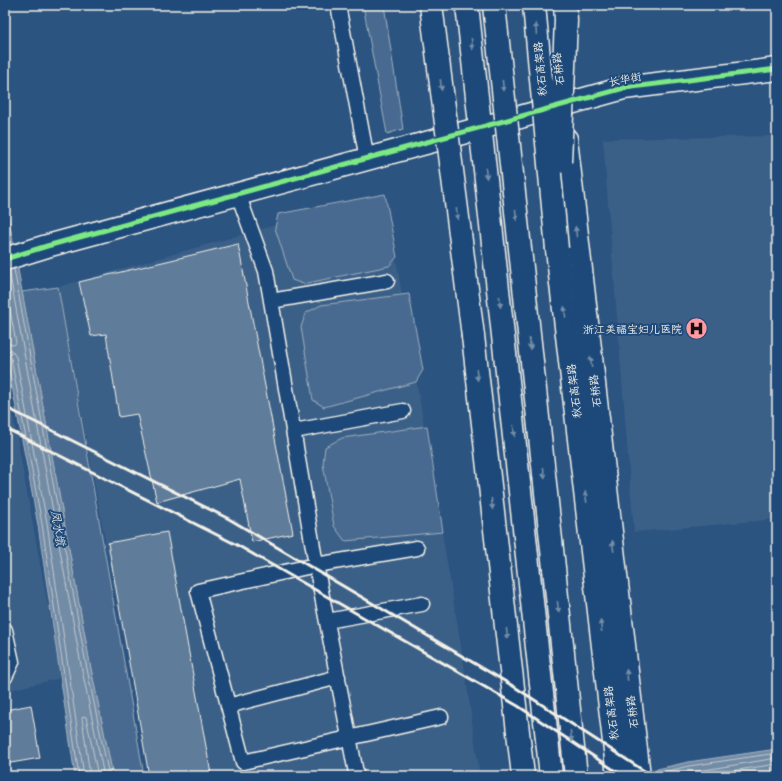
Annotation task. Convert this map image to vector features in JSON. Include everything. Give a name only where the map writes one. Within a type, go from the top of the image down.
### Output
[{"type":"main road","points":[[431,5],[476,366],[523,776]]},
{"type":"main road","points":[[467,5],[551,776]]},
{"type":"main road","points":[[494,5],[576,776]]},
{"type":"main road","name":"秋石高架路","points":[[534,5],[557,249],[618,776]]},
{"type":"main road","name":"石桥路","points":[[550,5],[639,776]]},
{"type":"main road","points":[[557,249],[566,20],[565,5]]},
{"type":"main road","name":"长华街","points":[[5,260],[47,246],[624,88],[777,69]]},
{"type":"lane","points":[[338,5],[367,159]]},
{"type":"lane","points":[[238,194],[266,271],[316,565],[356,773]]},
{"type":"lane","points":[[271,301],[387,281]]},
{"type":"lane","points":[[294,431],[403,410]]},
{"type":"lane","points":[[417,548],[316,565],[198,591],[243,762],[441,717]]},
{"type":"lane","points":[[327,621],[422,604]]},
{"type":"lane","points":[[5,630],[12,662],[5,677]]},
{"type":"lane","points":[[228,706],[338,677]]},
{"type":"shaded area","points":[[363,5],[384,5],[403,129],[387,134]]},
{"type":"shaded area","name":"浙江美福宝妇儿医院","points":[[777,136],[777,519],[634,532],[603,139]]},
{"type":"shaded area","points":[[385,194],[463,658],[479,771],[460,776],[149,776],[58,287]]},
{"type":"shaded area","points":[[385,194],[397,257],[389,266],[303,284],[292,280],[275,228],[278,214]]},
{"type":"shaded area","points":[[58,287],[144,776],[113,776],[90,664],[22,292]]},
{"type":"shaded area","points":[[409,294],[423,370],[416,382],[324,407],[313,400],[301,327],[306,313],[321,305]]},
{"type":"shaded area","points":[[5,372],[61,678],[5,691]]},
{"type":"shaded area","points":[[427,426],[443,532],[345,541],[334,526],[323,464],[325,447],[342,438]]},
{"type":"water","name":"凤水墩","points":[[5,198],[90,664],[113,776],[75,776],[38,525],[5,349]]},
{"type":"water","points":[[777,749],[777,776],[627,776],[688,762]]},
{"type":"building","points":[[238,244],[293,533],[252,542],[240,479],[157,502],[137,414],[119,417],[106,334],[91,336],[79,282]]},
{"type":"building","points":[[167,532],[211,774],[195,776],[149,776],[108,543]]},
{"type":"building","points":[[31,705],[40,758],[5,764],[5,710]]},
{"type":"railway","points":[[5,407],[229,519],[513,686],[652,776]]},
{"type":"railway","points":[[5,428],[237,545],[518,706],[623,776]]},
{"type":"cycle path","points":[[5,259],[47,246],[624,88],[777,69]]},
{"type":"place","name":"浙江美福宝妇儿医院","points":[[697,329]]}]
